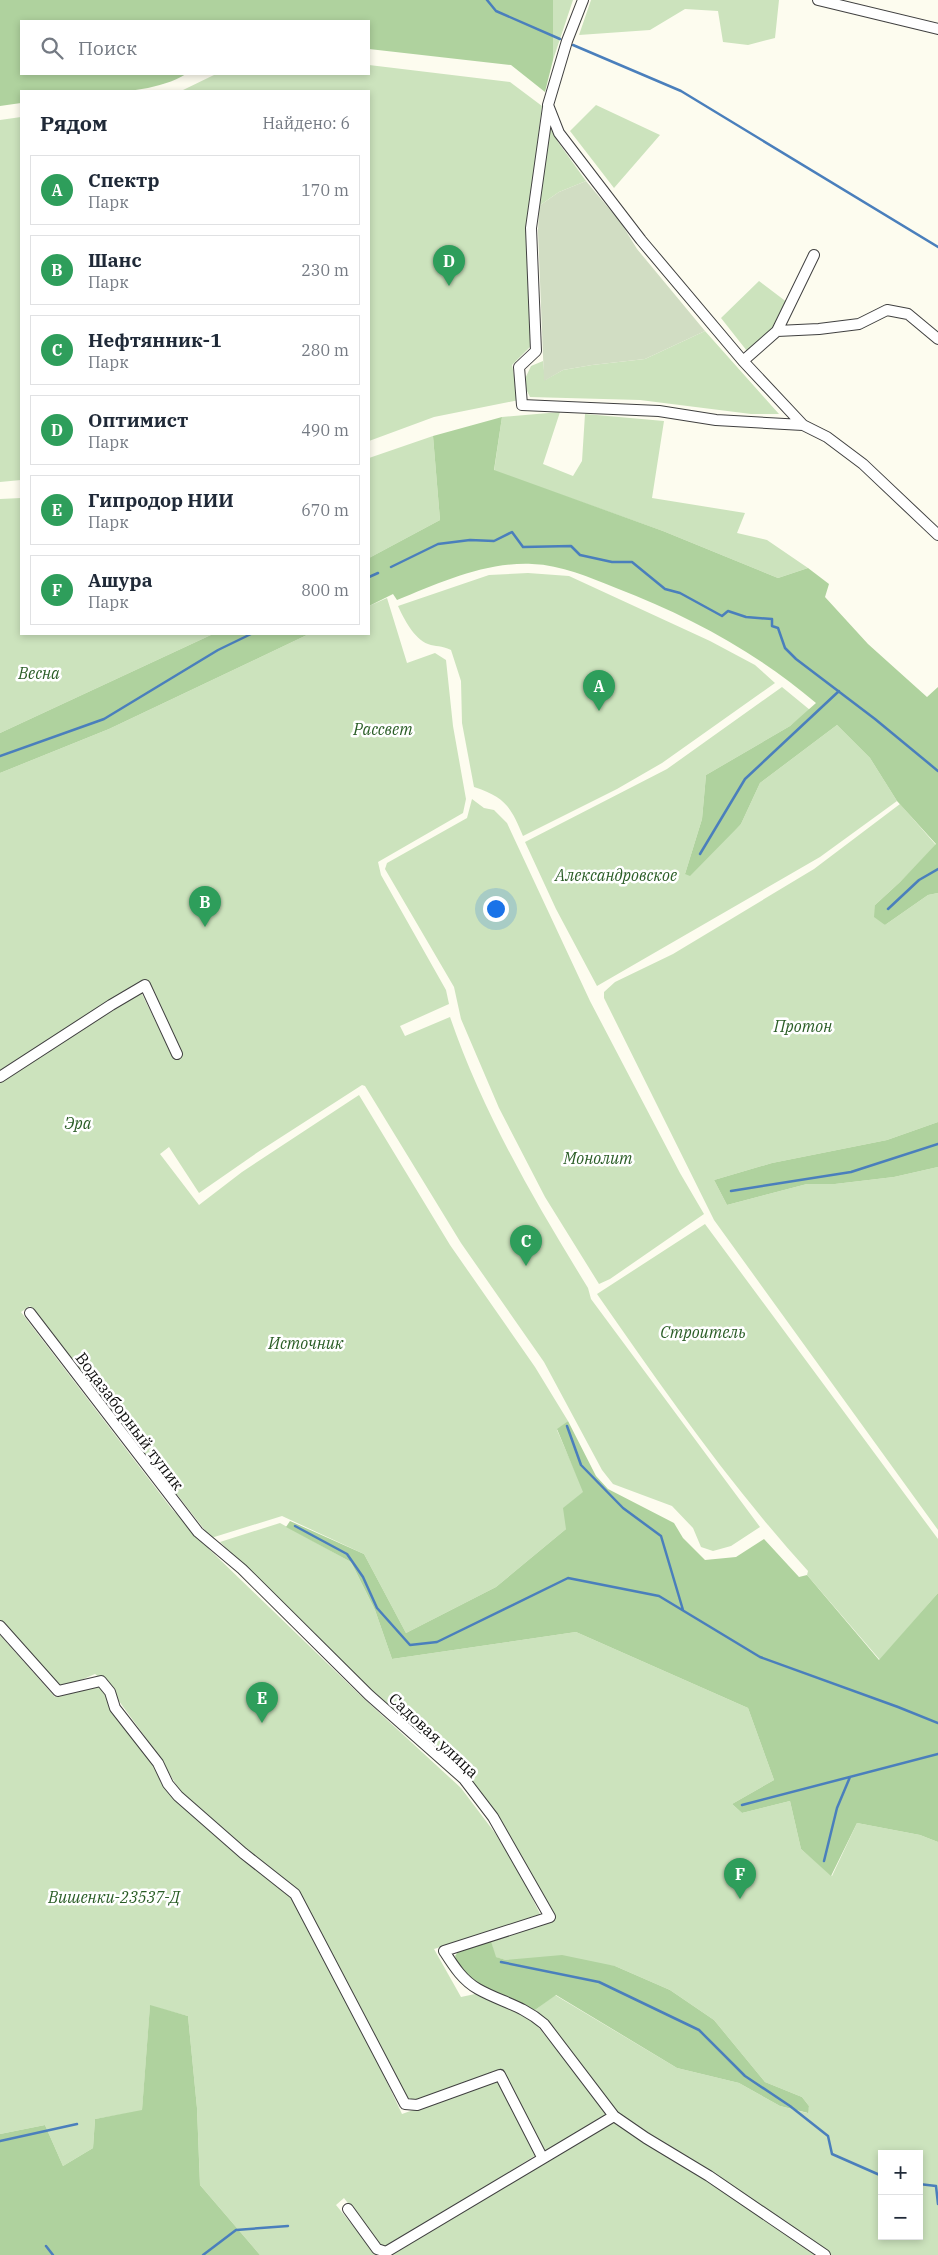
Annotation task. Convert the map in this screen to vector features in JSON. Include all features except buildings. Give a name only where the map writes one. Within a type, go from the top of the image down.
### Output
[{"type":"street","points":[[583,0],[567,41],[548,105],[531,228],[536,351],[519,367],[522,405],[658,411],[716,420],[803,425]]},
{"type":"street","points":[[818,0],[938,29]]},
{"type":"street","points":[[548,105],[559,133],[640,240],[744,361],[803,425],[827,437],[863,464],[938,535]]},
{"type":"street","points":[[744,361],[777,331],[814,255]]},
{"type":"street","points":[[777,331],[819,329],[859,324],[887,310],[908,314],[938,339]]},
{"type":"street","points":[[0,1077],[145,986],[177,1054]]},
{"type":"street","name":"Водазаборный тупик","points":[[30,1313],[174,1503],[198,1532],[210,1543]]},
{"type":"street","name":"Садовая улица","points":[[210,1543],[242,1569],[369,1695],[464,1779],[493,1817],[550,1917],[444,1950],[459,1974],[476,1989],[530,2012],[544,2024],[614,2116]]},
{"type":"street","points":[[0,1626],[58,1691],[101,1681],[110,1692],[115,1708],[158,1763],[168,1784],[178,1796],[243,1854],[295,1894],[405,2104],[417,2106],[500,2074],[542,2157]]},
{"type":"street","points":[[348,2208],[378,2249],[386,2252],[542,2157],[614,2116],[646,2138],[709,2176],[825,2255]]},
{"type":"green space","points":[[0,0],[553,0],[553,60],[545,92],[511,65],[370,49],[370,20],[20,20],[20,75],[184,75],[169,82],[135,90],[20,90],[20,103],[0,106]]},
{"type":"green space","points":[[553,0],[573,0],[553,60]]},
{"type":"green space","points":[[591,0],[779,0],[775,38],[748,45],[723,42],[718,11],[685,9],[650,30],[579,35]]},
{"type":"green space","points":[[370,65],[510,82],[542,106],[527,226],[531,346],[512,365],[519,400],[434,417],[370,441],[370,90],[183,90],[214,75],[370,75]]},
{"type":"green space","points":[[596,105],[660,135],[614,188],[570,131]]},
{"type":"green space","points":[[20,117],[20,480],[0,482],[0,120]]},
{"type":"green space","points":[[552,125],[558,142],[586,181],[559,192],[539,206],[545,152]]},
{"type":"green space","points":[[586,181],[621,223],[637,249],[705,331],[645,359],[563,370],[544,381],[538,231],[539,206],[559,192]]},
{"type":"green space","points":[[759,281],[788,303],[776,325],[747,351],[721,318]]},
{"type":"green space","points":[[705,331],[779,414],[751,414],[640,400],[530,397],[523,383],[531,366],[543,361],[545,380],[563,370],[645,359]]},
{"type":"green space","points":[[560,412],[543,464],[573,476],[582,461],[585,414],[664,421],[652,498],[745,513],[737,533],[767,540],[808,568],[778,578],[663,531],[494,471],[502,417]]},
{"type":"green space","points":[[502,417],[494,470],[663,531],[778,578],[808,568],[829,584],[825,597],[868,644],[927,697],[938,687],[938,893],[928,895],[885,925],[874,917],[875,905],[936,844],[897,801],[870,758],[837,725],[760,783],[741,824],[690,876],[685,874],[702,819],[706,775],[790,726],[816,703],[770,667],[696,623],[585,576],[564,569],[532,564],[514,564],[480,570],[397,600],[393,594],[370,606],[370,557],[440,520],[433,436]]},
{"type":"green space","points":[[433,436],[440,520],[370,557],[370,458]]},
{"type":"green space","name":"Весна","points":[[20,498],[20,635],[211,635],[0,733],[0,499]]},
{"type":"green space","points":[[528,573],[569,576],[710,641],[755,665],[775,683],[662,763],[617,789],[523,836],[506,804],[493,795],[474,787],[462,723],[461,681],[451,650],[428,644],[418,638],[406,622],[398,606],[489,575]]},
{"type":"green space","points":[[387,598],[407,663],[435,653],[446,660],[453,726],[466,799],[463,813],[378,862],[381,875],[446,990],[449,1004],[400,1026],[405,1036],[450,1017],[463,1053],[494,1122],[530,1190],[588,1288],[591,1299],[760,1527],[731,1546],[713,1551],[701,1547],[693,1528],[672,1506],[613,1484],[602,1470],[544,1362],[461,1243],[365,1086],[362,1085],[258,1152],[199,1193],[169,1147],[160,1154],[199,1205],[242,1172],[359,1095],[450,1245],[535,1367],[568,1421],[557,1430],[584,1492],[566,1529],[496,1587],[406,1633],[364,1554],[282,1516],[211,1538],[30,1306],[21,1312],[171,1508],[211,1551],[359,1694],[461,1788],[495,1833],[521,1875],[541,1916],[434,1949],[461,1997],[475,1994],[530,2017],[610,2114],[546,2152],[499,2070],[442,2095],[406,2101],[299,1893],[265,1867],[249,1851],[184,1798],[157,1753],[105,1682],[95,1674],[65,1687],[59,1686],[0,1621],[0,1081],[141,992],[174,1059],[180,1055],[146,979],[0,1072],[0,773],[109,729],[307,635],[370,635],[370,606]]},
{"type":"green space","points":[[211,635],[307,635],[109,729],[0,773],[0,733]]},
{"type":"green space","name":"Александровское","points":[[782,687],[810,710],[790,726],[706,775],[702,819],[685,874],[741,824],[760,783],[837,725],[870,758],[897,801],[820,857],[597,986],[556,909],[525,842],[667,769]]},
{"type":"green space","name":"Монолит","points":[[472,799],[484,808],[494,810],[507,823],[590,1001],[680,1173],[704,1214],[610,1279],[599,1284],[545,1197],[499,1108],[461,1019],[454,987],[385,869],[387,863],[467,818]]},
{"type":"green space","name":"Протон","points":[[900,804],[936,845],[875,905],[885,925],[928,895],[938,893],[938,1122],[887,1140],[772,1163],[714,1180],[727,1205],[807,1184],[835,1184],[894,1177],[938,1167],[938,1530],[714,1220],[604,998],[604,992],[615,982],[673,954],[814,869]]},
{"type":"green space","points":[[938,1122],[938,1167],[894,1177],[835,1184],[807,1184],[727,1205],[714,1180],[772,1163],[887,1140]]},
{"type":"green space","name":"Строитель","points":[[705,1224],[938,1539],[938,1593],[880,1660],[807,1575],[808,1571],[724,1471],[597,1294]]},
{"type":"green space","points":[[568,1421],[596,1476],[608,1489],[674,1523],[683,1538],[705,1560],[736,1557],[764,1539],[799,1577],[807,1575],[879,1660],[938,1593],[938,1842],[920,1835],[857,1823],[831,1876],[801,1849],[790,1801],[742,1813],[732,1804],[774,1780],[748,1708],[576,1632],[392,1659],[375,1610],[351,1562],[286,1527],[290,1521],[364,1554],[406,1633],[496,1587],[566,1529],[563,1508],[583,1492],[557,1429]]},
{"type":"green space","points":[[280,1523],[351,1562],[375,1610],[392,1659],[576,1632],[748,1708],[774,1780],[732,1804],[742,1813],[790,1801],[801,1849],[832,1876],[857,1823],[920,1835],[938,1842],[938,2255],[390,2255],[541,2162],[615,2122],[619,2113],[535,2010],[555,1995],[677,2068],[739,2083],[780,2106],[807,2113],[809,2106],[802,2097],[765,2082],[714,2020],[670,1990],[615,1966],[506,1960],[495,1957],[491,1941],[555,1921],[500,1824],[467,1779],[384,1705],[220,1542]]},
{"type":"green space","name":"Вишенки-23537-Д","points":[[0,1635],[55,1697],[96,1686],[107,1693],[152,1761],[161,1783],[179,1804],[227,1841],[262,1875],[293,1896],[348,1999],[402,2114],[497,2080],[536,2155],[401,2239],[382,2248],[344,2198],[336,2205],[377,2255],[260,2255],[200,2185],[197,2108],[188,2016],[150,2006],[142,2111],[95,2119],[93,2148],[63,2166],[45,2125],[0,2134]]},
{"type":"green space","points":[[491,1941],[496,1957],[506,1960],[562,1955],[615,1966],[670,1990],[714,2020],[765,2082],[802,2097],[809,2106],[808,2113],[780,2106],[739,2083],[677,2068],[556,1995],[535,2010],[488,1990],[468,1976],[460,1967],[455,1956],[460,1949]]},
{"type":"green space","points":[[150,2005],[188,2016],[197,2108],[200,2185],[260,2255],[0,2255],[0,2134],[45,2125],[63,2166],[93,2148],[95,2119],[142,2110]]},
{"type":"waterway","points":[[487,0],[496,11],[560,39]]},
{"type":"waterway","points":[[573,45],[681,91],[938,247]]},
{"type":"waterway","points":[[391,567],[438,544],[470,540],[494,541],[512,532],[523,547],[571,546],[580,555],[612,562],[632,562],[665,589],[680,593],[722,616],[728,611],[746,617],[772,619],[772,626],[778,628],[785,648],[796,659],[875,719],[938,771]]},
{"type":"waterway","points":[[370,577],[378,573]]},
{"type":"waterway","points":[[0,756],[104,719],[218,650],[249,635]]},
{"type":"waterway","points":[[700,854],[745,779],[839,691]]},
{"type":"waterway","points":[[888,909],[919,880],[938,869]]},
{"type":"waterway","points":[[731,1191],[851,1172],[938,1144]]},
{"type":"waterway","points":[[567,1426],[581,1465],[623,1508],[661,1536],[683,1610]]},
{"type":"waterway","points":[[295,1526],[347,1554],[363,1577],[377,1608],[410,1645],[437,1642],[568,1578],[659,1596],[760,1657],[938,1723]]},
{"type":"waterway","points":[[742,1805],[938,1754]]},
{"type":"waterway","points":[[824,1861],[837,1808],[850,1777]]},
{"type":"waterway","points":[[501,1962],[599,1982],[699,2030],[745,2076],[790,2106],[828,2136],[832,2154],[878,2174]]},
{"type":"waterway","points":[[0,2141],[77,2124]]},
{"type":"waterway","points":[[923,2184],[936,2186],[938,2204]]},
{"type":"waterway","points":[[203,2255],[236,2230],[288,2226]]},
{"type":"waterway","points":[[46,2246],[53,2255]]},
{"type":"place","name":"Оптимист","points":[[449,286]]},
{"type":"place","name":"Спектр","points":[[599,711]]},
{"type":"place","name":"Шанс","points":[[205,927]]},
{"type":"place","name":"Нефтянник-1","points":[[526,1266]]},
{"type":"place","name":"Гипродор НИИ","points":[[262,1723]]},
{"type":"place","name":"Ашура","points":[[740,1899]]},
{"type":"park label","name":"Рассвет","points":[[383,729]]},
{"type":"park label","name":"Эра","points":[[78,1123]]},
{"type":"park label","name":"Источник","points":[[306,1343]]}]
